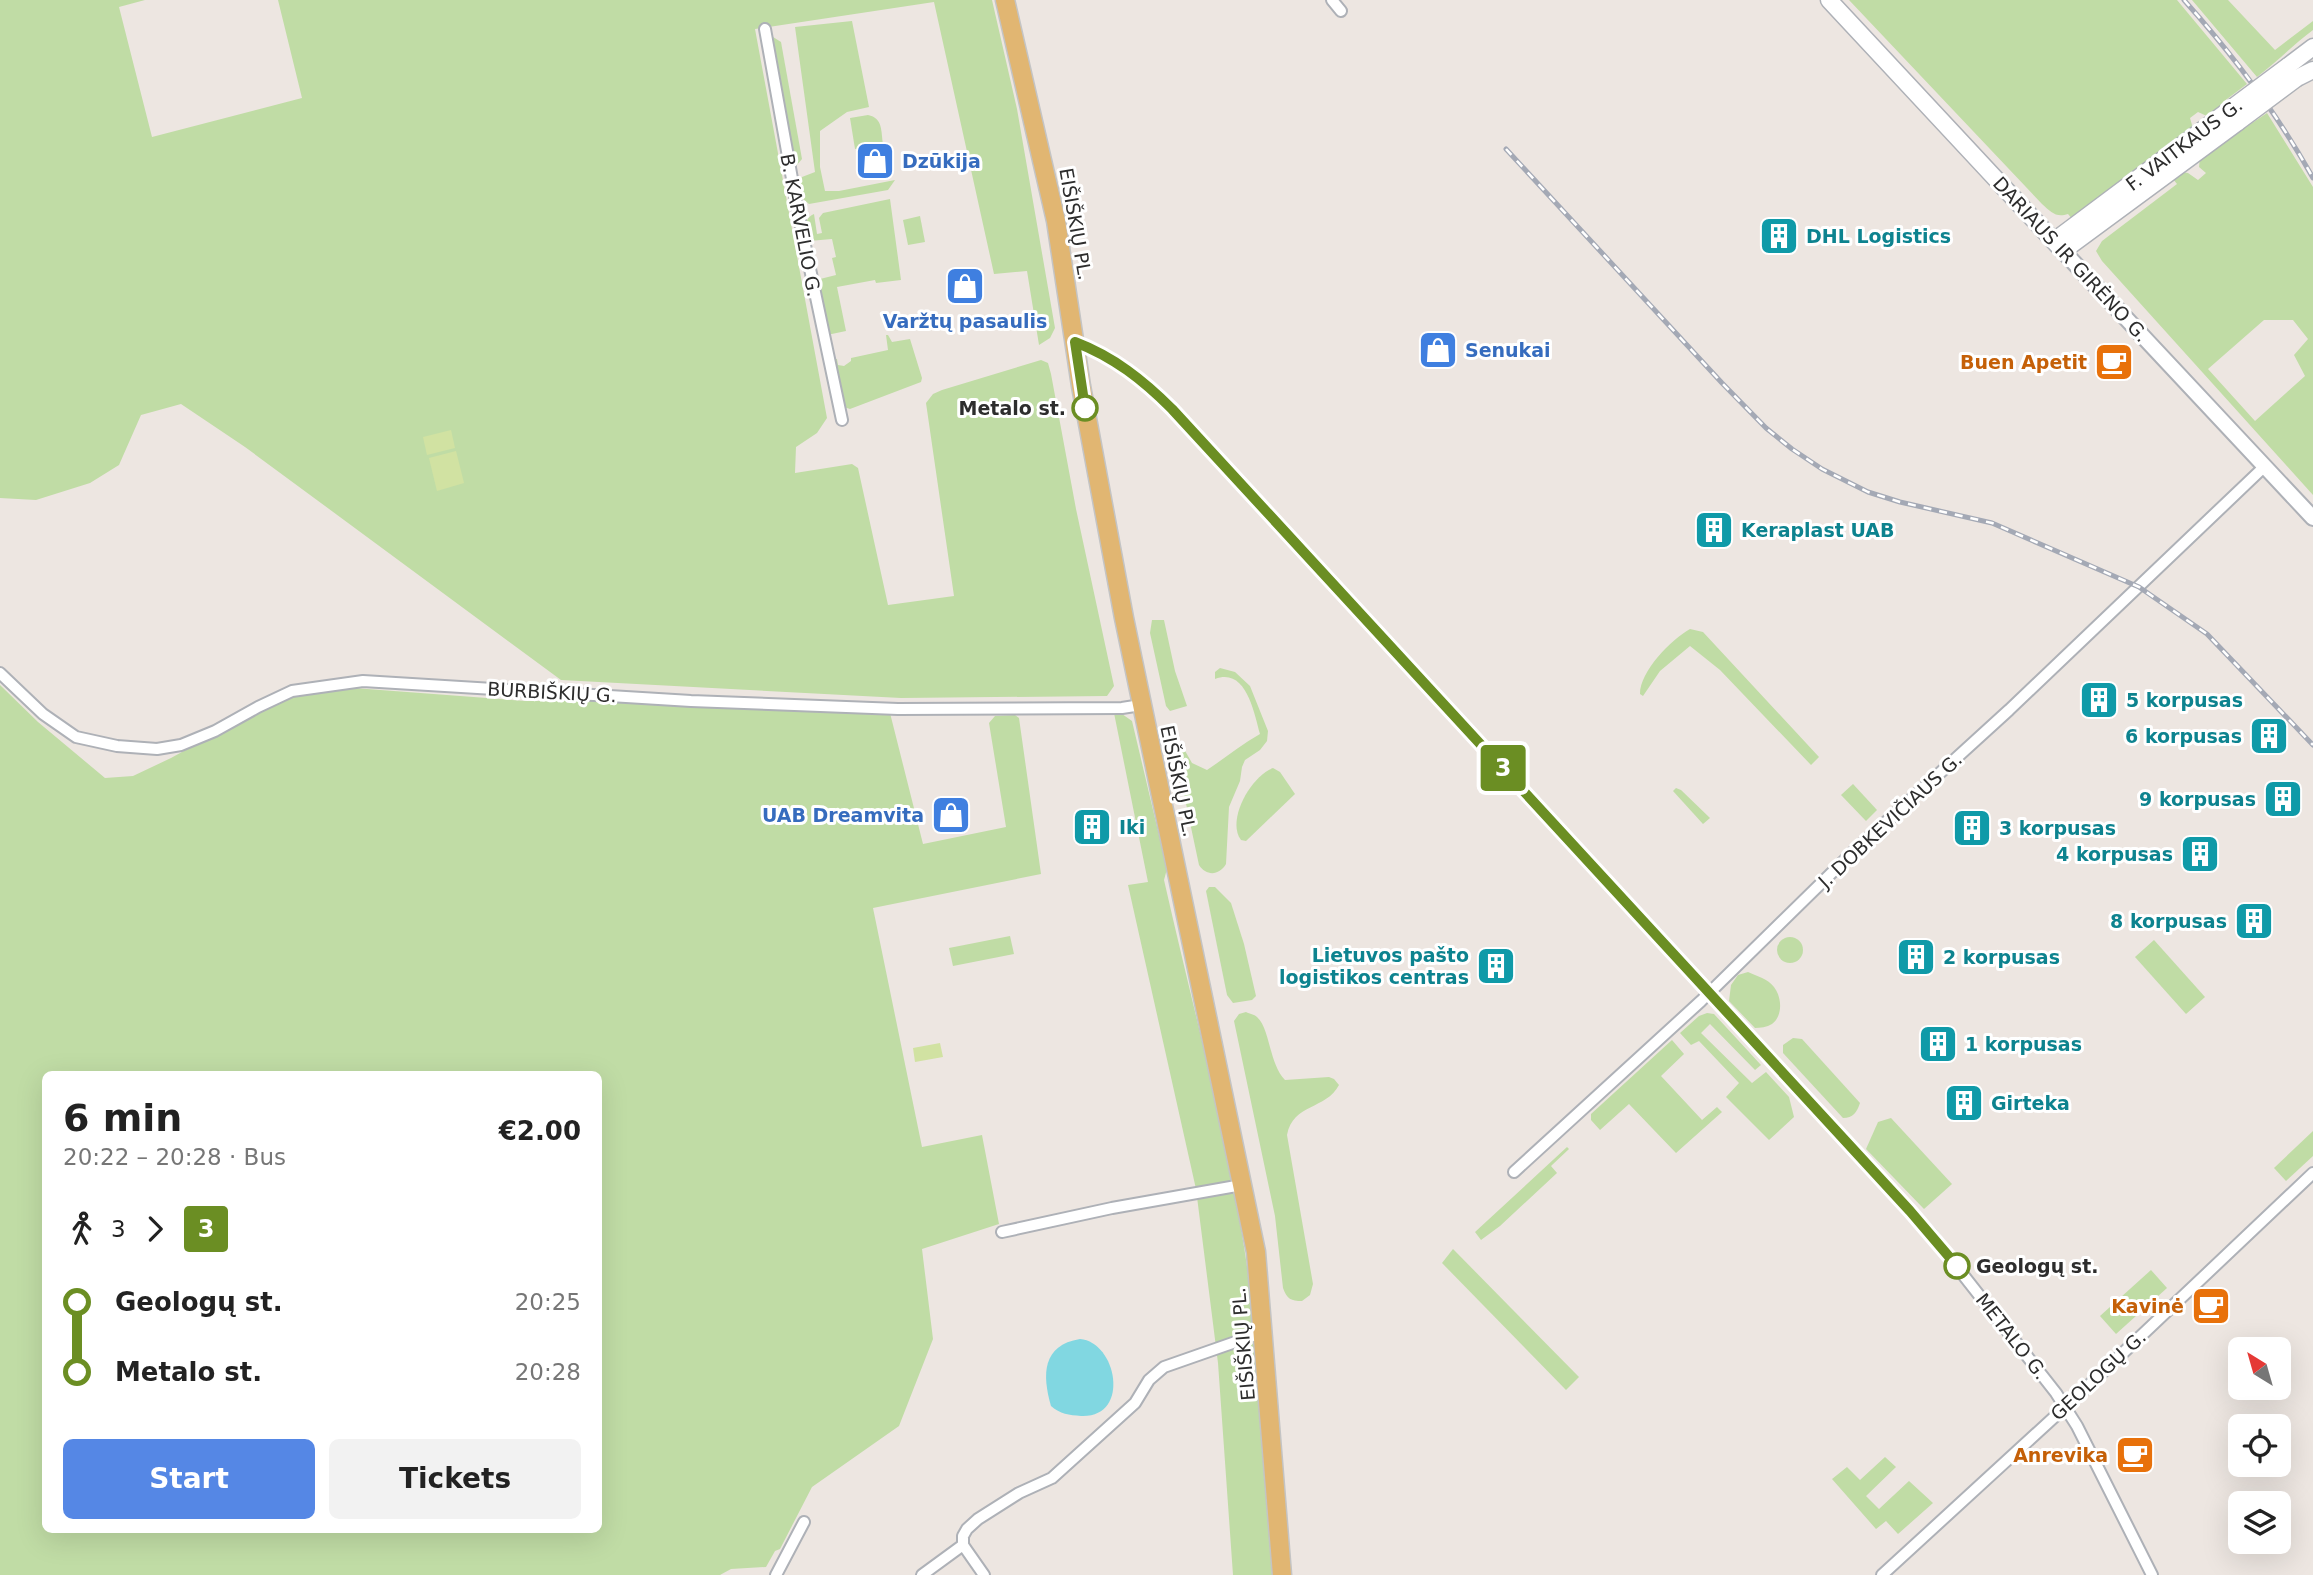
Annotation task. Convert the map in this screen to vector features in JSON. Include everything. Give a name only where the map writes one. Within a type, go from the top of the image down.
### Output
[{"type":"main road","name":"EIŠIŠKIŲ PL.","points":[[1005,0],[1056,221],[1083,399],[1142,705],[1256,1252],[1282,1575]]},
{"type":"main road","name":"DARIAUS IR GIRĖNO G.","points":[[1829,0],[2059,246]]},
{"type":"main road","name":"F. VAITKAUS G.","points":[[2059,246],[2293,72],[2313,47]]},
{"type":"main road","name":"F. VAITKAUS G.","points":[[2293,72],[2313,70]]},
{"type":"street","points":[[1332,0],[1341,11]]},
{"type":"street","name":"B. KARVELIO G.","points":[[765,29],[798,212],[842,420]]},
{"type":"street","name":"DARIAUS IR GIRĖNO G.","points":[[2059,246],[2313,518]]},
{"type":"street","name":"METALO G.","points":[[1075,342],[1099,352],[1134,374],[1172,409],[1931,1234],[2065,1407],[2152,1575]]},
{"type":"street","name":"J. DOBKEVIČIAUS G.","points":[[1514,1172],[1708,993],[1852,853],[2046,675],[2265,466]]},
{"type":"street","name":"BURBIŠKIŲ G.","points":[[0,673],[43,714],[76,737],[117,746],[157,748],[181,745],[215,731],[292,691],[363,681],[691,701],[898,709],[1122,708],[1142,705]]},
{"type":"street","name":"GEOLOGŲ G.","points":[[1882,1575],[2313,1173]]},
{"type":"street","points":[[1002,1232],[1112,1208],[1242,1185]]},
{"type":"street","points":[[984,1575],[963,1545],[963,1536],[967,1529],[978,1519],[1019,1493],[1052,1478],[1135,1403],[1155,1374],[1164,1367],[1264,1332]]},
{"type":"street","points":[[776,1575],[804,1522]]},
{"type":"street","points":[[922,1575],[963,1545]]},
{"type":"green space","points":[[0,0],[145,0],[119,7],[152,137],[302,98],[278,0],[992,0],[1017,109],[1055,328],[1050,338],[1039,345],[1027,271],[994,274],[934,2],[755,29],[827,418],[817,433],[796,447],[795,473],[852,464],[858,468],[888,605],[954,596],[926,403],[933,394],[942,390],[1041,360],[1048,363],[1114,686],[1107,696],[901,698],[561,680],[245,447],[181,404],[141,415],[119,465],[90,483],[36,500],[0,498]]},
{"type":"green space","points":[[1849,0],[2177,0],[2247,84],[2223,102],[2225,105],[2209,117],[2198,112],[2190,118],[2191,131],[2073,220],[2068,214],[2057,215],[2042,204]]},
{"type":"green space","points":[[2192,0],[2228,0],[2275,50],[2313,21],[2313,30],[2257,77]]},
{"type":"green space","points":[[852,21],[869,107],[847,112],[820,131],[820,167],[825,191],[839,191],[895,180],[888,190],[809,204],[803,199],[799,180],[815,172],[795,27]]},
{"type":"green space","points":[[773,37],[781,42],[802,159],[796,166]]},
{"type":"green space","points":[[2267,113],[2313,187],[2313,495],[2102,261],[2096,251],[2102,241],[2177,184],[2173,179],[2182,172],[2198,180],[2206,173],[2199,167],[2200,158]],"holes":[[[2264,320],[2293,320],[2308,339],[2294,355],[2305,376],[2255,421],[2208,369]]]},
{"type":"green space","points":[[868,115],[879,122],[883,144],[855,149],[850,118]]},
{"type":"green space","points":[[890,199],[901,280],[876,283],[875,280],[837,287],[846,331],[827,335],[816,280],[836,275],[832,258],[836,257],[832,239],[809,241],[806,225],[808,219],[814,214],[817,234],[822,233],[819,218],[823,213]]},
{"type":"green space","points":[[920,216],[925,242],[908,245],[903,220]]},
{"type":"green space","points":[[886,335],[892,342],[910,339],[921,382],[850,409],[844,407],[834,359],[837,359],[838,365],[844,366],[851,358],[888,350]]},
{"type":"green space","points":[[451,430],[455,448],[427,455],[423,437]]},
{"type":"green space","points":[[456,451],[464,483],[437,491],[429,458]]},
{"type":"green space","points":[[1152,620],[1164,620],[1175,671],[1187,706],[1170,711],[1166,706],[1150,633]]},
{"type":"green space","points":[[1690,629],[1703,632],[1819,757],[1811,765],[1720,670],[1690,646],[1660,671],[1643,696],[1640,694],[1641,685],[1651,666],[1674,641]]},
{"type":"green space","points":[[1220,668],[1235,672],[1250,686],[1268,731],[1267,741],[1260,750],[1245,760],[1229,807],[1226,864],[1220,871],[1209,873],[1199,865],[1174,747],[1176,745],[1184,749],[1192,763],[1207,770],[1260,734],[1251,704],[1241,685],[1226,677],[1215,679],[1215,672]]},
{"type":"green space","points":[[0,685],[38,722],[105,778],[133,776],[253,713],[288,698],[354,688],[526,701],[607,701],[890,713],[923,844],[1006,827],[989,723],[995,716],[1015,715],[1019,718],[1041,874],[873,908],[922,1147],[982,1135],[999,1224],[922,1249],[933,1339],[899,1426],[812,1487],[780,1549],[775,1551],[766,1567],[731,1569],[720,1575],[0,1575]]},
{"type":"green space","points":[[1114,713],[1122,714],[1132,721],[1167,869],[1164,880],[1237,1206],[1255,1333],[1272,1575],[1233,1575],[1218,1363],[1196,1189],[1128,885],[1148,882]]},
{"type":"green space","points":[[1273,768],[1280,772],[1295,794],[1246,841],[1241,840],[1237,821],[1243,800],[1257,780]]},
{"type":"green space","points":[[1853,784],[1877,810],[1866,821],[1841,795]]},
{"type":"green space","points":[[1676,788],[1710,818],[1703,824],[1673,791]]},
{"type":"green space","points":[[1209,887],[1215,887],[1231,903],[1256,996],[1252,1000],[1233,1003],[1227,995],[1206,891]]},
{"type":"green space","points":[[1010,936],[1014,954],[953,966],[949,948]]},
{"type":"green space","points":[[1790,937],[1799,941],[1803,950],[1799,959],[1790,963],[1781,959],[1777,950],[1781,941]]},
{"type":"green space","points":[[2154,940],[2205,997],[2186,1014],[2135,957]]},
{"type":"green space","points":[[1748,972],[1769,982],[1779,996],[1778,1016],[1776,1021],[1768,1026],[1755,1028],[1729,1001],[1731,985],[1738,975]]},
{"type":"green space","points":[[1246,1012],[1256,1016],[1261,1022],[1276,1065],[1285,1080],[1329,1077],[1339,1085],[1326,1099],[1296,1117],[1287,1135],[1313,1284],[1310,1295],[1302,1301],[1290,1299],[1283,1288],[1275,1216],[1234,1021],[1239,1014]]},
{"type":"green space","points":[[1714,1014],[1761,1065],[1755,1070],[1710,1024],[1701,1033],[1752,1083],[1766,1072],[1789,1097],[1794,1117],[1769,1140],[1726,1097],[1739,1083],[1699,1041],[1691,1045],[1680,1033],[1699,1016]]},
{"type":"green space","points":[[1793,1038],[1802,1039],[1860,1103],[1852,1116],[1843,1118],[1783,1053],[1783,1045]]},
{"type":"green space","points":[[1672,1040],[1684,1054],[1661,1076],[1702,1120],[1717,1107],[1722,1112],[1676,1153],[1629,1104],[1600,1130],[1591,1120],[1591,1114]]},
{"type":"green space","points":[[940,1043],[943,1057],[915,1062],[913,1048]]},
{"type":"green space","points":[[1891,1118],[1952,1184],[1924,1209],[1866,1149],[1878,1122]]},
{"type":"green space","points":[[2313,1131],[2313,1156],[2286,1181],[2274,1168]]},
{"type":"green space","points":[[1567,1147],[1569,1149],[1551,1166],[1557,1173],[1481,1240],[1475,1232]]},
{"type":"green space","points":[[1453,1249],[1579,1377],[1566,1390],[1442,1263]]},
{"type":"green space","points":[[2151,1270],[2167,1288],[2116,1334],[2100,1316]]},
{"type":"green space","points":[[1885,1457],[1896,1467],[1866,1496],[1879,1509],[1909,1481],[1933,1503],[1898,1534],[1886,1521],[1876,1529],[1832,1479],[1847,1467],[1860,1480]]},
{"type":"water","points":[[1080,1339],[1093,1343],[1103,1353],[1110,1365],[1113,1379],[1112,1393],[1107,1405],[1097,1413],[1081,1416],[1065,1414],[1051,1406],[1046,1383],[1048,1363],[1052,1355],[1067,1342]]},
{"type":"railway","points":[[2184,0],[2254,86],[2313,178]]},
{"type":"railway","points":[[1506,149],[1722,383],[1766,428],[1792,449],[1822,469],[1868,492],[1992,523],[2139,587],[2207,634],[2313,745]]},
{"type":"bus line","name":"3","points":[[1085,408],[1075,342],[1099,352],[1134,374],[1172,409],[1762,1049],[1957,1266]]},
{"type":"place","name":"Dzūkija","points":[[875,161]]},
{"type":"place","name":"DHL Logistics","points":[[1779,236]]},
{"type":"place","name":"Varžtų pasaulis","points":[[965,286]]},
{"type":"place","name":"Senukai","points":[[1438,350]]},
{"type":"place","name":"Buen Apetit","points":[[2114,362]]},
{"type":"place","name":"Metalo st.","points":[[1085,408]]},
{"type":"place","name":"Keraplast UAB","points":[[1714,530]]},
{"type":"place","name":"5 korpusas","points":[[2099,700]]},
{"type":"place","name":"6 korpusas","points":[[2269,736]]},
{"type":"place","name":"9 korpusas","points":[[2283,799]]},
{"type":"place","name":"UAB Dreamvita","points":[[951,815]]},
{"type":"place","name":"Iki","points":[[1092,827]]},
{"type":"place","name":"3 korpusas","points":[[1972,828]]},
{"type":"place","name":"4 korpusas","points":[[2200,854]]},
{"type":"place","name":"8 korpusas","points":[[2254,921]]},
{"type":"place","name":"2 korpusas","points":[[1916,957]]},
{"type":"place","name":"Lietuvos pašto logistikos centras","points":[[1496,966]]},
{"type":"place","name":"1 korpusas","points":[[1938,1044]]},
{"type":"place","name":"Girteka","points":[[1964,1103]]},
{"type":"place","name":"Geologų st.","points":[[1957,1266]]},
{"type":"place","name":"Kavinė","points":[[2211,1306]]},
{"type":"place","name":"Anrevika","points":[[2135,1455]]}]
